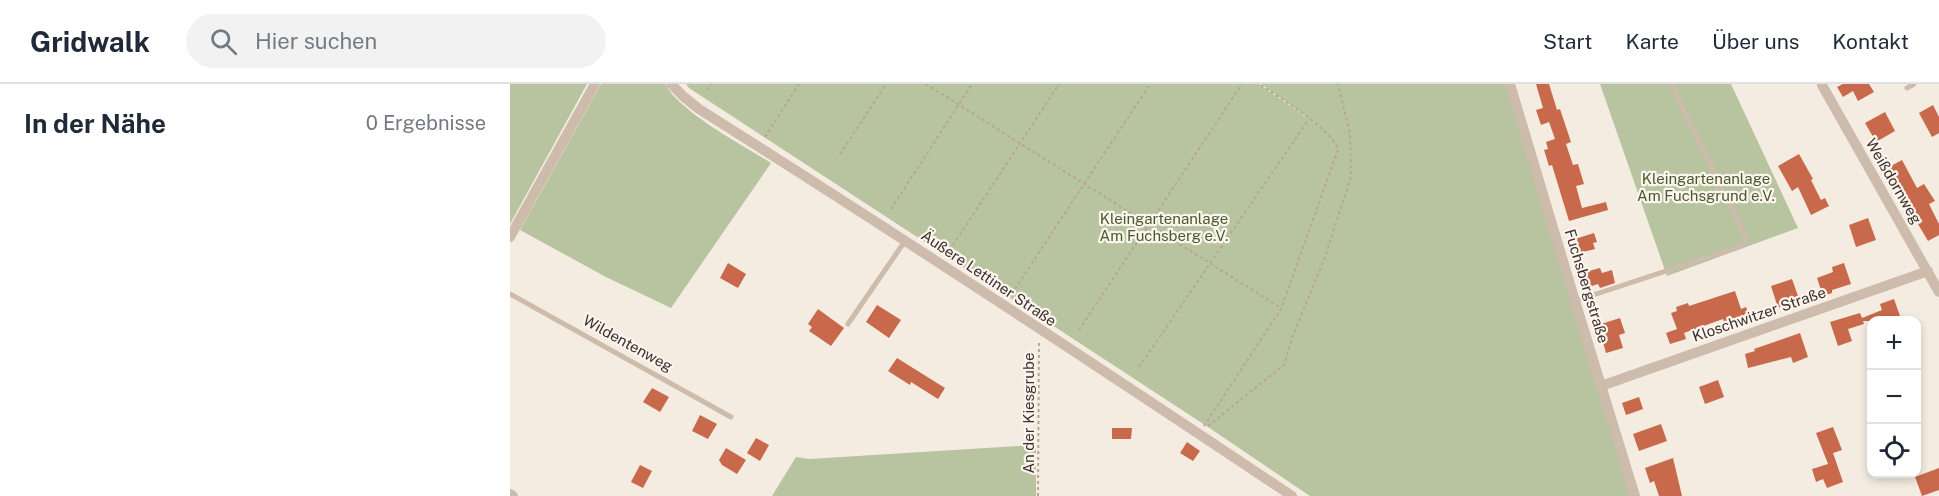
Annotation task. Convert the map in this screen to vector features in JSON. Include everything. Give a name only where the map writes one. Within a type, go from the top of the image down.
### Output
[{"type":"street","points":[[510,237],[595,84]]},
{"type":"street","name":"Äußere Lettiner Straße","points":[[671,84],[699,109],[906,240],[1292,496]]},
{"type":"street","name":"Fuchsbergstraße","points":[[1510,84],[1635,496]]},
{"type":"street","name":"Weißdornweg","points":[[1822,85],[1939,292]]},
{"type":"street","name":"Kloschwitzer Straße","points":[[1601,386],[1928,271]]},
{"type":"lane","points":[[1575,301],[1742,246],[1747,240],[1671,84]]},
{"type":"lane","points":[[1907,88],[1914,84]]},
{"type":"lane","points":[[848,324],[906,240]]},
{"type":"lane","name":"Wildentenweg","points":[[510,294],[731,417]]},
{"type":"path","points":[[707,90],[711,84]]},
{"type":"path","points":[[759,147],[798,84]]},
{"type":"path","points":[[840,154],[886,84]]},
{"type":"path","points":[[926,84],[1281,309]]},
{"type":"path","points":[[891,209],[972,84]]},
{"type":"path","points":[[954,245],[1059,84]]},
{"type":"path","points":[[1015,289],[1150,84]]},
{"type":"path","points":[[1080,330],[1242,84]]},
{"type":"path","points":[[1199,434],[1281,309],[1338,150],[1333,138],[1259,84]]},
{"type":"path","points":[[1199,434],[1284,365],[1292,338],[1325,257],[1351,177],[1350,134],[1338,84]]},
{"type":"path","points":[[1139,367],[1309,119]]},
{"type":"path","name":"An der Kiesgrube","points":[[1038,496],[1040,330]]},
{"type":"green space","points":[[510,84],[587,84],[510,224]]},
{"type":"green space","points":[[601,84],[665,84],[684,106],[698,117],[771,163],[671,308],[606,277],[520,230]]},
{"type":"green space","name":"Kleingartenanlage Am Fuchsberg e.V.","points":[[686,84],[1259,84],[1323,129],[1261,84],[1510,84],[1635,496],[1310,496]]},
{"type":"green space","name":"Kleingartenanlage Am Fuchsgrund e.V.","points":[[1600,84],[1731,84],[1798,228],[1667,276]]},
{"type":"green space","points":[[1036,445],[1036,496],[772,496],[796,457],[809,459]]},
{"type":"building","points":[[1536,84],[1549,84],[1557,110],[1560,109],[1571,142],[1566,144],[1573,165],[1578,164],[1584,184],[1576,186],[1582,208],[1606,202],[1608,210],[1569,221],[1552,165],[1549,166],[1544,150],[1548,149],[1546,142],[1555,139],[1549,122],[1541,125],[1536,110],[1543,108]]},
{"type":"building","points":[[1843,84],[1869,84],[1874,92],[1858,101],[1853,91],[1843,97],[1837,87]]},
{"type":"building","points":[[1933,105],[1939,117],[1939,133],[1932,137],[1919,113]]},
{"type":"building","points":[[1885,112],[1895,131],[1876,142],[1865,123]]},
{"type":"building","points":[[1799,154],[1813,179],[1811,180],[1821,200],[1825,198],[1829,206],[1811,215],[1798,187],[1792,191],[1778,166]]},
{"type":"building","points":[[1902,160],[1917,188],[1924,184],[1935,201],[1929,204],[1939,224],[1939,235],[1928,241],[1902,197],[1904,195],[1889,167]]},
{"type":"building","points":[[1868,218],[1876,240],[1856,247],[1849,225]]},
{"type":"building","points":[[1594,233],[1597,242],[1593,243],[1595,249],[1579,253],[1575,239]]},
{"type":"building","points":[[728,263],[746,274],[738,288],[720,278]]},
{"type":"building","points":[[1844,263],[1851,284],[1832,290],[1832,293],[1823,296],[1817,278],[1833,272],[1832,267]]},
{"type":"building","points":[[1600,268],[1602,273],[1612,270],[1615,283],[1600,288],[1598,284],[1589,287],[1585,272]]},
{"type":"building","points":[[1792,279],[1798,296],[1786,300],[1788,304],[1778,308],[1771,286]]},
{"type":"building","points":[[1735,291],[1741,309],[1746,307],[1750,319],[1726,327],[1723,319],[1684,333],[1686,339],[1670,344],[1666,333],[1677,329],[1671,313],[1677,311],[1676,307],[1688,303],[1689,306]]},
{"type":"building","points":[[1894,299],[1900,316],[1867,316],[1882,310],[1880,304]]},
{"type":"building","points":[[877,305],[901,320],[889,338],[866,322]]},
{"type":"building","points":[[818,309],[844,328],[831,346],[809,331],[812,327],[808,324]]},
{"type":"building","points":[[1860,313],[1862,318],[1867,316],[1867,321],[1863,321],[1864,324],[1848,329],[1852,341],[1838,346],[1830,322]]},
{"type":"building","points":[[1620,318],[1625,333],[1619,335],[1623,348],[1606,353],[1598,325]]},
{"type":"building","points":[[1800,333],[1808,357],[1793,363],[1791,357],[1748,368],[1745,354]]},
{"type":"building","points":[[897,358],[945,388],[938,399],[888,371]]},
{"type":"building","points":[[1718,380],[1724,397],[1705,404],[1699,387]]},
{"type":"building","points":[[652,388],[669,397],[660,412],[643,402]]},
{"type":"building","points":[[1639,397],[1643,409],[1626,415],[1622,403]]},
{"type":"building","points":[[700,415],[717,424],[708,439],[692,431]]},
{"type":"building","points":[[1661,424],[1667,441],[1639,451],[1633,434]]},
{"type":"building","points":[[1833,427],[1842,450],[1833,453],[1843,482],[1827,488],[1823,479],[1816,482],[1812,469],[1828,464],[1816,433]]},
{"type":"building","points":[[1112,428],[1132,428],[1131,439],[1112,439]]},
{"type":"building","points":[[756,438],[769,445],[760,461],[747,453]]},
{"type":"building","points":[[1187,442],[1200,451],[1193,461],[1180,453]]},
{"type":"building","points":[[726,448],[746,460],[737,474],[722,465],[719,460]]},
{"type":"building","points":[[1673,458],[1682,496],[1659,496],[1654,481],[1650,483],[1645,468]]},
{"type":"building","points":[[640,465],[652,471],[643,488],[631,482]]},
{"type":"building","points":[[1939,468],[1939,490],[1922,496],[1915,478],[1921,478],[1921,475]]}]
